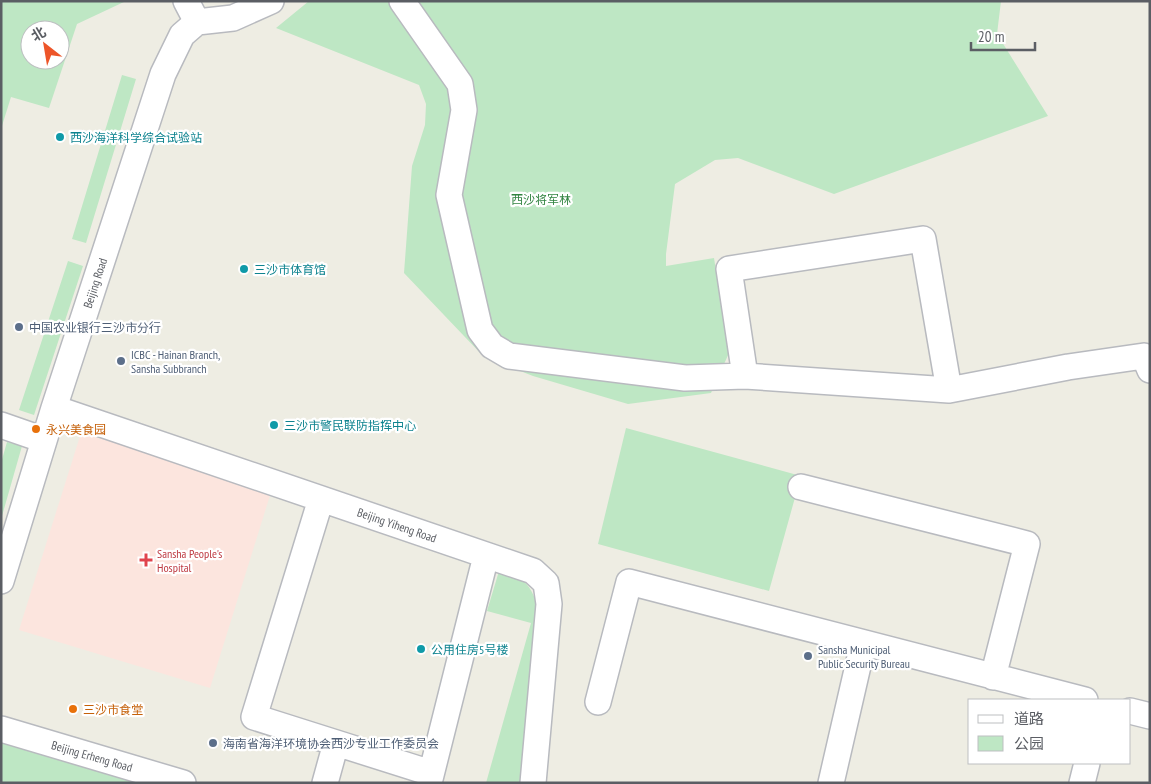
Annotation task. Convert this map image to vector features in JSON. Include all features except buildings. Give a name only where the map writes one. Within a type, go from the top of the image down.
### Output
[{"type":"street","points":[[192,12],[233,18],[271,1]]},
{"type":"street","points":[[402,1],[460,84],[464,110],[448,195],[480,330],[492,346],[509,356],[528,360],[685,378],[744,376],[949,390],[1068,367],[1144,356],[1150,370]]},
{"type":"street","name":"Beijing Road","points":[[1,581],[54,408],[163,74],[192,12]]},
{"type":"street","points":[[744,376],[729,269],[923,239],[949,390]]},
{"type":"street","name":"Beijing Yiheng Road","points":[[54,408],[534,572],[546,583],[549,604],[533,783]]},
{"type":"street","points":[[1,425],[44,440]]},
{"type":"street","points":[[801,487],[1027,544],[993,677]]},
{"type":"street","points":[[321,499],[254,718],[336,743],[430,778],[486,556]]},
{"type":"street","points":[[598,702],[629,582],[1081,699]]},
{"type":"street","points":[[831,783],[863,644]]},
{"type":"street","points":[[1131,712],[1150,716]]},
{"type":"street","name":"Beijing Erheng Road","points":[[1,729],[183,783]]},
{"type":"street","points":[[325,783],[336,743]]},
{"type":"street","points":[[1082,783],[1087,764]]},
{"type":"shaded area","name":"Sansha People's Hospital","points":[[81,433],[272,489],[210,688],[19,630]]},
{"type":"green space","points":[[1,1],[126,1],[77,24],[70,45],[70,20],[20,20],[20,70],[62,70],[49,108],[11,97],[1,129]]},
{"type":"green space","name":"西沙将军林","points":[[309,1],[1001,1],[997,34],[1048,116],[834,194],[738,158],[715,160],[675,184],[666,266],[714,258],[729,353],[711,393],[628,404],[533,376],[484,357],[404,273],[412,166],[425,125],[426,104],[419,85],[276,28]]},
{"type":"green space","points":[[122,75],[136,79],[86,243],[72,239]]},
{"type":"green space","points":[[68,261],[83,266],[34,415],[19,410]]},
{"type":"green space","points":[[626,428],[801,476],[769,591],[598,544]]},
{"type":"green space","points":[[7,442],[22,446],[2,516],[1,463]]},
{"type":"green space","points":[[499,571],[522,580],[530,588],[536,601],[522,783],[486,783],[531,623],[487,611]]},
{"type":"green space","points":[[1,740],[152,783],[1,783]]},
{"type":"place","name":"西沙海洋科学综合试验站","points":[[60,137]]},
{"type":"place","name":"三沙市体育馆","points":[[244,269]]},
{"type":"place","name":"中国农业银行三沙市分行","points":[[19,327]]},
{"type":"place","name":"ICBC - Hainan Branch, Sansha Subbranch","points":[[121,361]]},
{"type":"place","name":"三沙市警民联防指挥中心","points":[[274,425]]},
{"type":"place","name":"永兴美食园","points":[[36,429]]},
{"type":"place","name":"Sansha People's Hospital","points":[[146,560]]},
{"type":"place","name":"公用住房5号楼","points":[[421,649]]},
{"type":"place","name":"Sansha Municipal Public Security Bureau","points":[[808,656]]},
{"type":"place","name":"三沙市食堂","points":[[73,709]]},
{"type":"place","name":"海南省海洋环境协会西沙专业工作委员会","points":[[213,743]]}]
